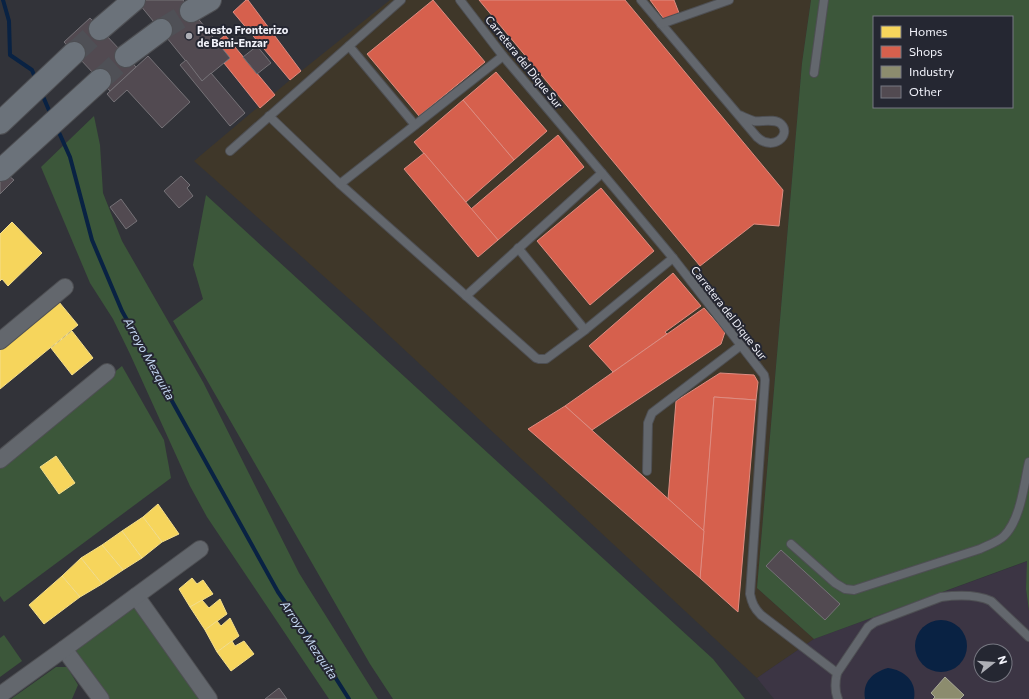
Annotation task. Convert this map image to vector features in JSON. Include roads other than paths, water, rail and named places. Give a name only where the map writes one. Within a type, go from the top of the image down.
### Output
[{"type":"main road","points":[[100,29],[134,0]]},
{"type":"main road","points":[[191,11],[210,0]]},
{"type":"main road","points":[[126,56],[161,30]]},
{"type":"main road","points":[[0,123],[72,54]]},
{"type":"main road","points":[[1,170],[92,87]]},
{"type":"street","points":[[0,341],[65,287]]},
{"type":"street","points":[[0,460],[107,372]]},
{"type":"street","points":[[0,695],[200,549]]},
{"type":"street","points":[[136,596],[209,699]]},
{"type":"street","points":[[64,649],[101,699]]},
{"type":"lane","points":[[230,151],[401,0]]},
{"type":"lane","name":"Carretera del Dique Sur","points":[[460,0],[503,56],[672,258],[764,375],[750,594],[755,609],[761,615],[837,673]]},
{"type":"lane","points":[[641,0],[761,141],[774,143],[783,136],[784,130],[782,125],[777,122],[754,121],[739,115]]},
{"type":"lane","points":[[661,24],[729,0]]},
{"type":"lane","points":[[814,73],[824,0]]},
{"type":"lane","points":[[349,46],[416,125]]},
{"type":"lane","points":[[340,184],[503,56]]},
{"type":"lane","points":[[269,116],[340,184],[536,358],[546,359],[585,330],[672,258]]},
{"type":"lane","points":[[466,296],[602,173]]},
{"type":"lane","points":[[518,248],[585,330]]},
{"type":"lane","points":[[647,471],[648,423],[652,413],[740,346]]},
{"type":"lane","points":[[791,544],[845,590],[854,590],[980,549],[994,543],[1004,536],[1011,526],[1016,515],[1029,462]]},
{"type":"lane","points":[[838,699],[835,684],[837,673],[868,627],[875,622],[941,597],[984,598],[991,601],[1029,637]]},
{"type":"water","points":[[936,620],[946,620],[955,624],[963,632],[967,641],[967,651],[963,660],[955,668],[946,672],[936,672],[927,668],[919,660],[915,651],[915,641],[919,632],[927,624]]},
{"type":"water","points":[[888,668],[899,671],[908,678],[913,687],[914,699],[865,699],[865,688],[867,683],[873,675]]},
{"type":"waterway","name":"Arroyo Mezquita","points":[[3,0],[9,21],[10,55],[32,70],[36,80]]},
{"type":"waterway","name":"Arroyo Mezquita","points":[[42,94],[51,115]]},
{"type":"waterway","name":"Arroyo Mezquita","points":[[57,128],[70,157],[92,240],[122,311],[278,592],[314,644],[349,699]]},
{"type":"tunnel","points":[[161,30],[191,11]]},
{"type":"tunnel","points":[[74,53],[100,29]]},
{"type":"tunnel","points":[[100,80],[126,56]]},
{"type":"place","name":"Puesto Fronterizo de Beni-Enzar","points":[[189,36]]}]
